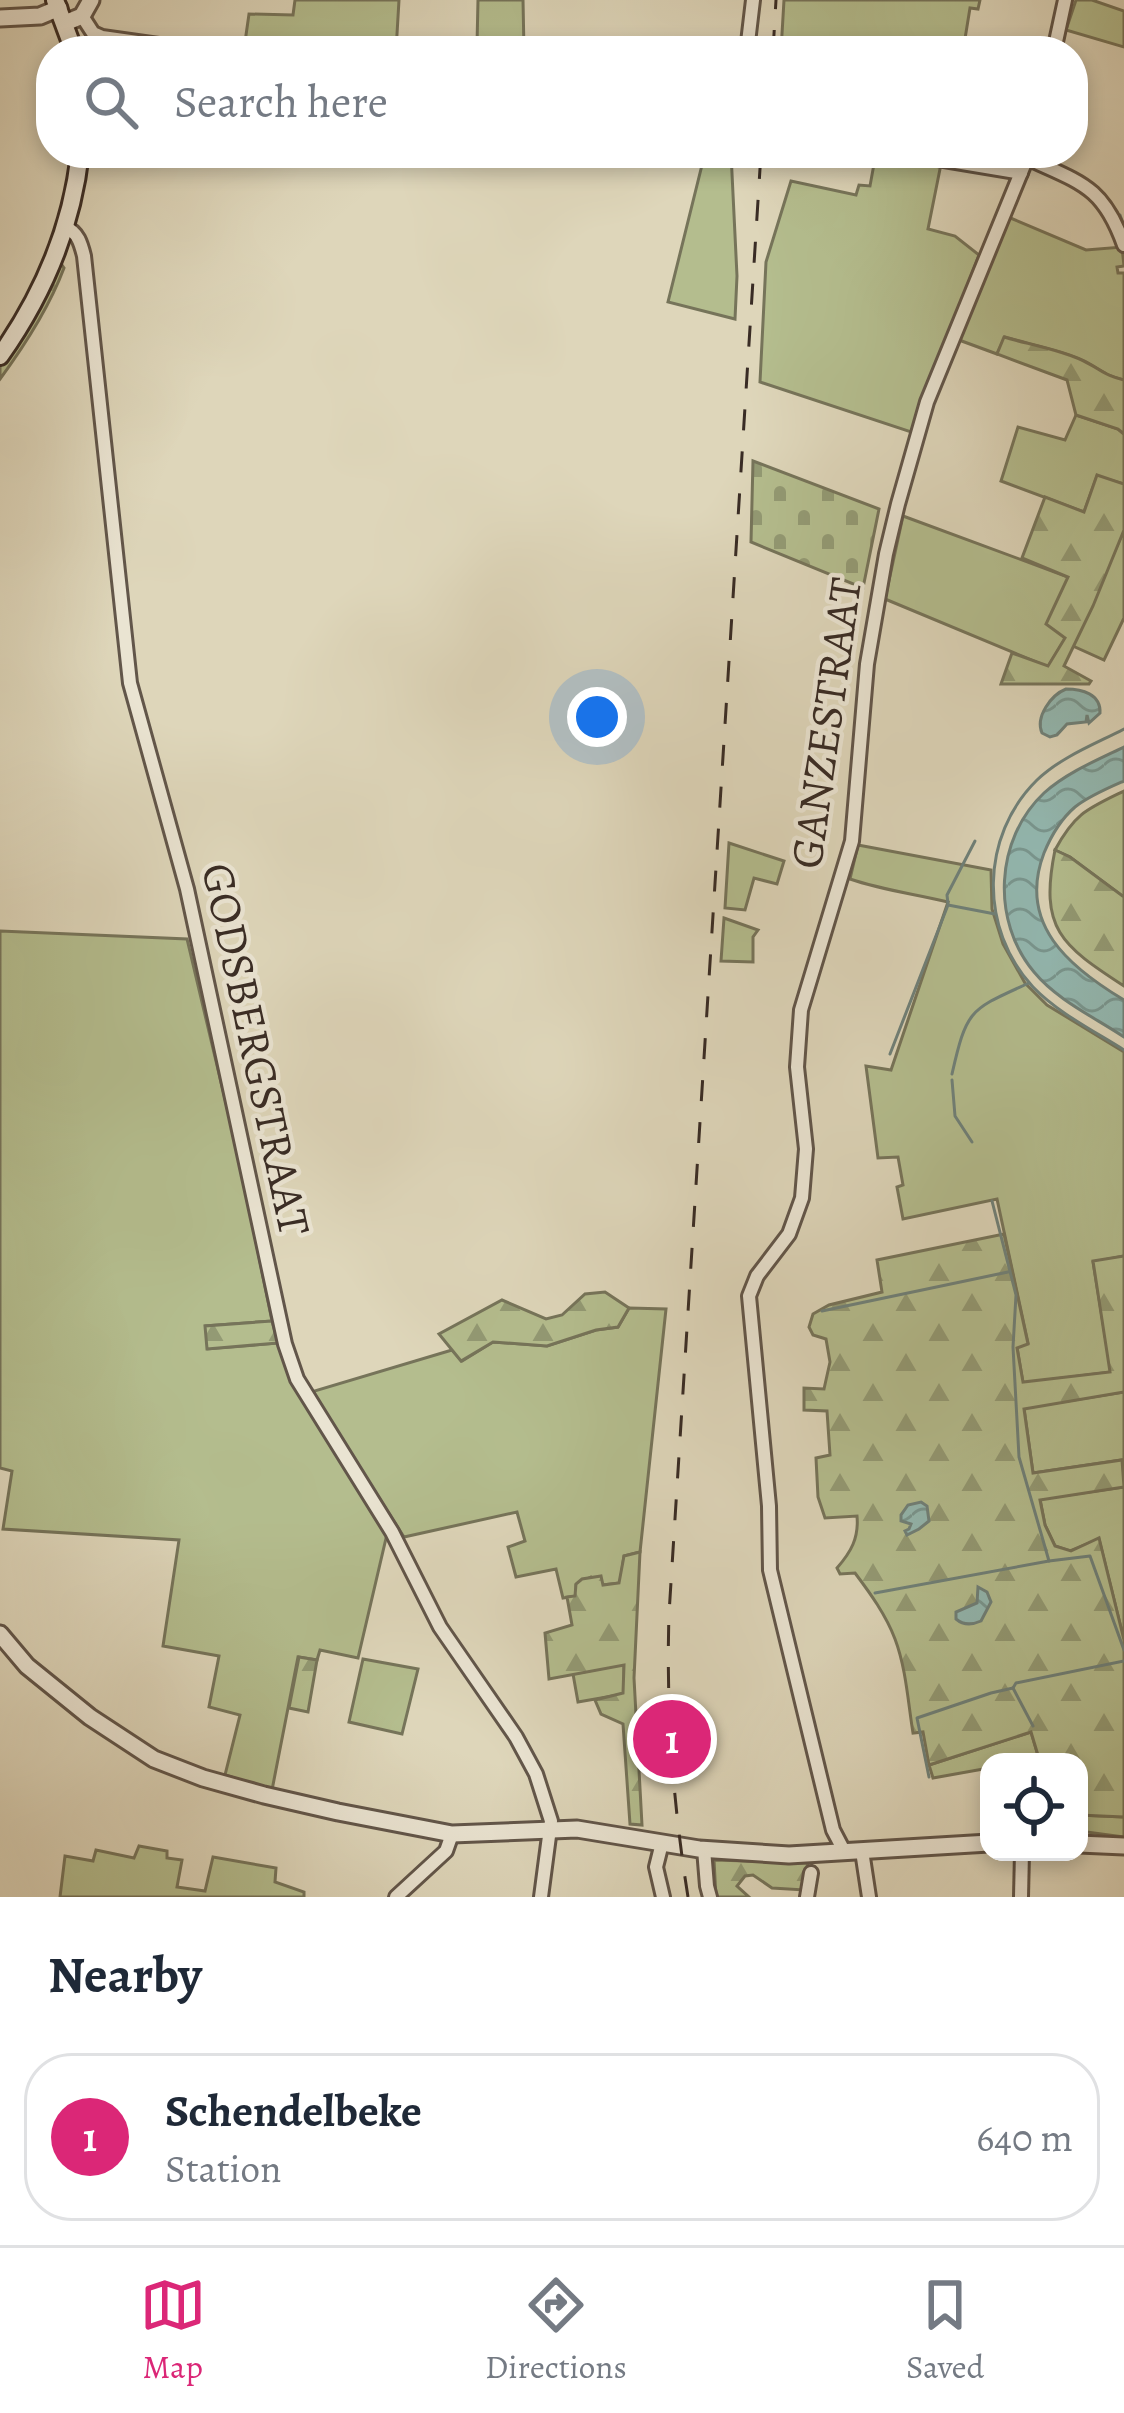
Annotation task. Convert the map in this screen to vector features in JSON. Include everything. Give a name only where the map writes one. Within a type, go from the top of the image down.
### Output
[{"type":"main road","points":[[0,356],[33,304],[63,235],[77,168]]},
{"type":"street","points":[[0,18],[65,12],[92,0]]},
{"type":"street","points":[[749,36],[754,0]]},
{"type":"street","points":[[1057,36],[1065,0]]},
{"type":"street","points":[[65,12],[100,36]]},
{"type":"street","points":[[991,168],[1021,173]]},
{"type":"street","name":"GANZESTRAAT","points":[[869,1897],[853,1851],[833,1830],[773,1588],[749,1296],[789,1234],[802,1198],[806,1149],[797,1067],[801,1010],[852,841],[866,664],[890,538],[927,402],[1023,168]]},
{"type":"street","points":[[1052,168],[1101,198],[1124,245]]},
{"type":"street","name":"GODSBERGSTRAAT","points":[[63,235],[84,256],[130,683],[187,890],[285,1343],[297,1379],[392,1532],[440,1627],[516,1737],[536,1774],[552,1829]]},
{"type":"street","points":[[0,1634],[27,1666],[154,1759],[264,1796],[452,1834],[600,1831],[704,1850],[789,1855],[980,1844]]},
{"type":"street","points":[[541,1897],[552,1829]]},
{"type":"street","points":[[396,1897],[446,1851],[452,1834]]},
{"type":"street","points":[[662,1843],[656,1867],[663,1897]]},
{"type":"street","points":[[1088,1844],[1124,1846]]},
{"type":"street","points":[[704,1850],[710,1897]]},
{"type":"street","points":[[1022,1861],[1022,1897]]},
{"type":"street","points":[[807,1897],[811,1873]]},
{"type":"green space","points":[[295,0],[399,0],[397,36],[246,36],[249,14],[293,15]]},
{"type":"green space","points":[[478,0],[523,0],[524,36],[477,36]]},
{"type":"green space","points":[[784,0],[980,0],[978,9],[970,8],[965,36],[782,36]]},
{"type":"green space","points":[[1076,0],[1124,11],[1124,47],[1066,30]]},
{"type":"green space","points":[[701,168],[732,168],[735,319],[668,302]]},
{"type":"green space","points":[[873,168],[940,168],[928,229],[955,236],[979,255],[911,432],[760,382],[766,262],[791,181],[856,195],[859,185],[870,186]]},
{"type":"green space","points":[[1008,217],[1086,250],[1122,247],[1124,266],[1117,267],[1118,273],[1124,273],[1124,380],[1072,356],[1005,337],[997,354],[959,340]]},
{"type":"green space","points":[[57,264],[64,268],[51,297],[0,379],[0,363]]},
{"type":"green space","points":[[1004,337],[1071,356],[1124,380],[1124,434],[1076,415],[1067,380],[997,354]]},
{"type":"green space","points":[[1076,415],[1124,434],[1124,484],[1097,476],[1084,512],[1001,481],[1018,427],[1065,440]]},
{"type":"green space","points":[[753,461],[879,509],[863,588],[751,542]]},
{"type":"green space","points":[[1097,475],[1124,484],[1124,530],[1064,666],[1091,681],[1001,684],[1012,653],[1048,666],[1065,638],[1046,624],[1068,577],[1022,558],[1045,497],[1084,512]]},
{"type":"green space","points":[[903,516],[1068,577],[1066,637],[1048,667],[885,599]]},
{"type":"green space","points":[[1124,530],[1124,618],[1104,660],[1073,646]]},
{"type":"green space","points":[[1124,791],[1124,897],[1055,850],[1083,813]]},
{"type":"green space","points":[[729,843],[784,861],[777,884],[754,878],[745,910],[725,908]]},
{"type":"green space","points":[[858,845],[991,870],[992,909],[1003,944],[1025,983],[1047,1005],[1124,1052],[1124,1256],[1093,1262],[1111,1372],[1023,1383],[1017,1347],[1028,1343],[997,1199],[903,1219],[898,1157],[878,1158],[866,1066],[891,1070],[948,902],[850,879]]},
{"type":"green space","points":[[1055,850],[1124,897],[1124,986],[1084,959],[1060,932],[1050,899]]},
{"type":"green space","points":[[724,918],[758,930],[753,937],[753,962],[721,961]]},
{"type":"green space","points":[[0,931],[187,939],[272,1321],[206,1326],[208,1349],[278,1343],[296,1387],[387,1534],[358,1658],[320,1650],[317,1660],[298,1657],[272,1790],[225,1775],[240,1715],[209,1707],[219,1656],[163,1646],[179,1540],[3,1529],[12,1471],[0,1468]]},
{"type":"green space","points":[[1004,1234],[1028,1344],[1017,1348],[1023,1382],[1110,1372],[1093,1261],[1124,1256],[1124,1392],[1024,1409],[1033,1473],[1122,1460],[1124,1487],[1040,1500],[1055,1546],[1071,1551],[1099,1538],[1124,1640],[1124,1817],[1088,1815],[1088,1753],[1037,1753],[1031,1732],[929,1765],[923,1732],[913,1733],[902,1662],[891,1630],[855,1573],[840,1574],[837,1568],[853,1544],[857,1516],[825,1518],[818,1497],[816,1458],[830,1455],[827,1411],[804,1410],[804,1388],[824,1389],[830,1362],[826,1339],[813,1335],[809,1327],[813,1314],[829,1305],[882,1292],[877,1260]]},
{"type":"green space","points":[[605,1292],[629,1308],[618,1327],[547,1346],[493,1342],[461,1361],[439,1334],[502,1300],[546,1319],[562,1315],[585,1294]]},
{"type":"green space","points":[[629,1308],[666,1309],[640,1552],[624,1556],[620,1583],[602,1585],[591,1577],[576,1585],[576,1596],[563,1598],[556,1569],[516,1577],[508,1547],[525,1541],[517,1512],[404,1537],[311,1392],[452,1350],[462,1361],[493,1342],[547,1346],[618,1327]]},
{"type":"green space","points":[[272,1321],[278,1343],[207,1349],[205,1326]]},
{"type":"green space","points":[[1124,1392],[1124,1485],[1121,1460],[1033,1473],[1024,1408]]},
{"type":"green space","points":[[1124,1487],[1124,1640],[1099,1539],[1070,1551],[1055,1546],[1040,1499]]},
{"type":"green space","points":[[640,1552],[634,1678],[642,1825],[630,1824],[623,1724],[601,1714],[595,1700],[623,1693],[624,1665],[549,1679],[545,1633],[572,1625],[567,1597],[575,1596],[576,1584],[601,1576],[603,1585],[619,1583],[624,1556]]},
{"type":"green space","points":[[299,1657],[317,1660],[308,1712],[289,1708]]},
{"type":"green space","points":[[363,1659],[418,1669],[402,1734],[349,1722]]},
{"type":"green space","points":[[624,1664],[624,1694],[578,1702],[573,1674]]},
{"type":"green space","points":[[1031,1732],[1037,1753],[980,1753],[980,1770],[933,1778],[929,1765]]},
{"type":"green space","points":[[1088,1815],[1124,1817],[1124,1837],[1088,1832]]},
{"type":"green space","points":[[139,1846],[167,1851],[167,1858],[182,1860],[177,1887],[205,1891],[213,1857],[276,1868],[275,1882],[304,1892],[304,1897],[60,1897],[65,1856],[93,1861],[96,1850],[134,1858]]},
{"type":"green space","points":[[714,1860],[808,1863],[804,1890],[772,1888],[753,1875],[745,1876],[737,1886],[749,1897],[716,1897]]},
{"type":"water","points":[[1066,689],[1094,697],[1100,713],[1089,723],[1087,715],[1086,722],[1067,724],[1050,737],[1040,727],[1043,714],[1050,701]]},
{"type":"water","points":[[1124,747],[1124,781],[1075,807],[1053,834],[1037,878],[1037,901],[1053,941],[1067,958],[1124,1000],[1124,1037],[1065,1000],[1034,972],[1011,929],[1005,881],[1016,833],[1044,793]]},
{"type":"water","points":[[921,1502],[927,1506],[929,1521],[907,1535],[911,1524],[901,1521],[901,1515],[908,1505]]},
{"type":"water","points":[[978,1587],[991,1602],[981,1621],[959,1621],[956,1612],[977,1603]]},
{"type":"waterway","points":[[1120,215],[1124,226]]},
{"type":"waterway","points":[[1124,729],[1067,758],[1037,780],[1005,828],[993,883],[1003,938],[1033,987],[1124,1050]]},
{"type":"waterway","points":[[948,904],[947,895],[975,841]]},
{"type":"waterway","points":[[890,1054],[948,905],[995,914]]},
{"type":"waterway","points":[[952,1074],[962,1036],[974,1014],[1029,983]]},
{"type":"waterway","points":[[952,1080],[955,1116],[972,1142]]},
{"type":"waterway","points":[[992,1201],[1016,1295],[1013,1347],[1019,1457],[1049,1561],[1090,1556],[1124,1650]]},
{"type":"waterway","points":[[822,1311],[1008,1272]]},
{"type":"waterway","points":[[875,1593],[1049,1561]]},
{"type":"waterway","points":[[1033,1726],[1013,1688],[1016,1683],[1124,1661]]},
{"type":"waterway","points":[[929,1777],[917,1718],[1013,1688]]},
{"type":"railway","points":[[774,36],[776,0]]},
{"type":"railway","points":[[688,1897],[672,1756],[669,1614],[760,168]]},
{"type":"place","name":"Schendelbeke","points":[[672,1739]]}]
